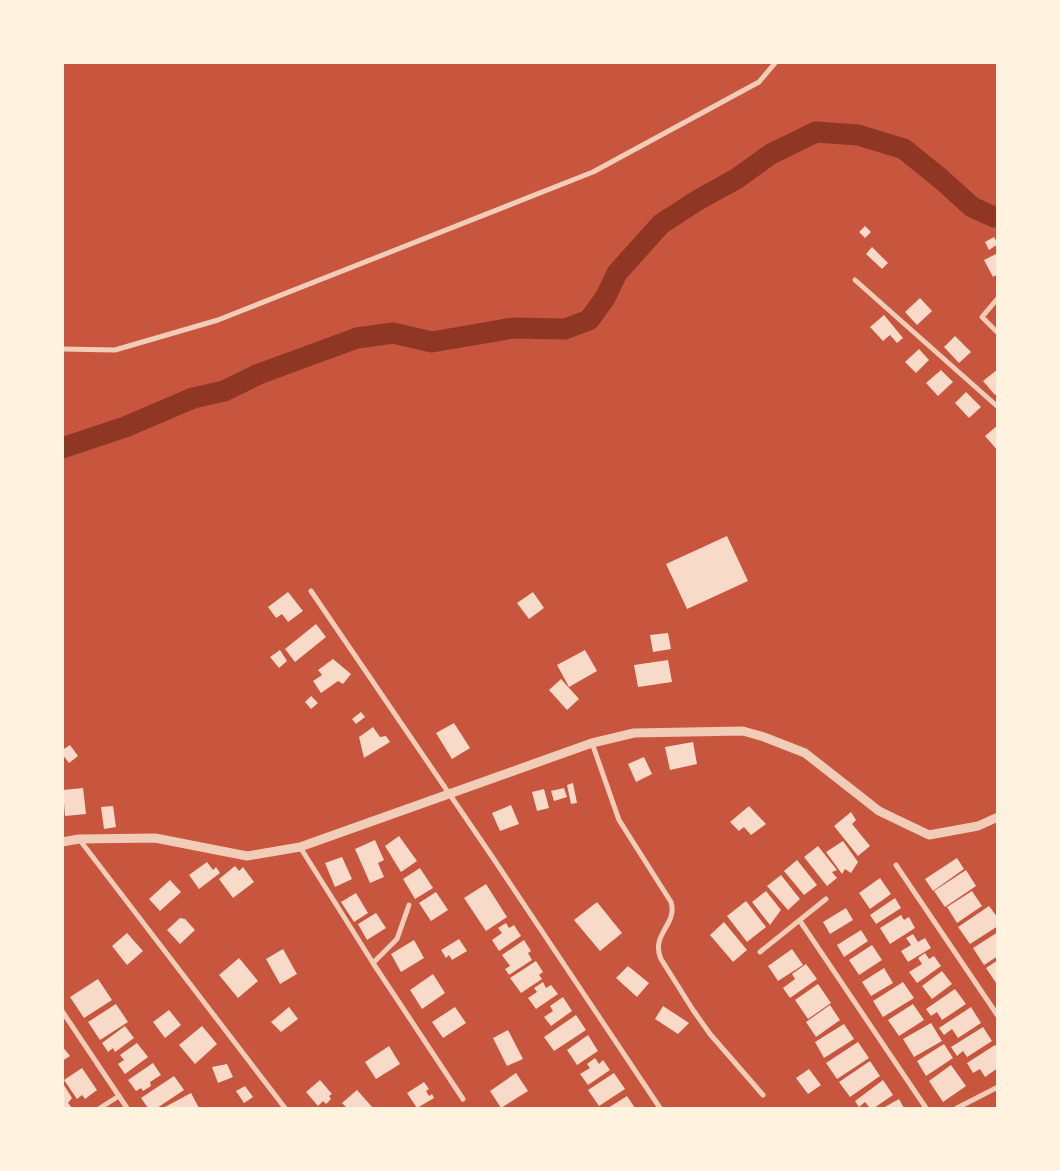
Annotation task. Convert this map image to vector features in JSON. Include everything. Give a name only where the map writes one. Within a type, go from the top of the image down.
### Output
[{"type":"street","points":[[62,349],[115,350],[218,320],[593,172],[759,82],[776,62]]},
{"type":"street","points":[[855,280],[998,406]]},
{"type":"street","points":[[998,298],[982,317],[998,333]]},
{"type":"street","points":[[310,592],[660,1108]]},
{"type":"street","points":[[62,842],[79,839],[155,838],[247,856],[300,847],[592,743],[634,733],[669,732],[743,732],[764,737],[805,753],[879,811],[930,835],[978,826],[998,817]]},
{"type":"street","points":[[592,743],[619,820],[671,902],[673,909],[671,916],[658,943],[661,959],[710,1034],[763,1095]]},
{"type":"street","points":[[79,839],[285,1108]]},
{"type":"street","points":[[300,847],[373,963],[463,1099]]},
{"type":"street","points":[[896,865],[998,1016]]},
{"type":"street","points":[[760,952],[826,899]]},
{"type":"street","points":[[373,963],[397,939],[409,904]]},
{"type":"street","points":[[800,920],[926,1108]]},
{"type":"street","points":[[62,1012],[127,1108]]},
{"type":"street","points":[[957,1108],[998,1087]]},
{"type":"street","points":[[100,1108],[119,1096]]},
{"type":"building","points":[[865,226],[871,232],[865,238],[859,232]]},
{"type":"building","points":[[994,237],[998,244],[989,250],[985,242]]},
{"type":"building","points":[[872,247],[888,263],[882,269],[866,254]]},
{"type":"building","points":[[998,253],[998,274],[993,277],[984,260]]},
{"type":"building","points":[[920,298],[932,311],[917,325],[905,312]]},
{"type":"building","points":[[884,315],[903,338],[897,343],[890,335],[883,341],[870,327]]},
{"type":"building","points":[[955,336],[971,352],[959,363],[944,347]]},
{"type":"building","points":[[919,349],[929,360],[916,373],[905,362]]},
{"type":"building","points":[[998,369],[998,393],[995,395],[983,381]]},
{"type":"building","points":[[941,370],[953,382],[938,396],[926,383]]},
{"type":"building","points":[[966,392],[981,407],[969,418],[955,403]]},
{"type":"building","points":[[998,425],[998,451],[985,436]]},
{"type":"building","points":[[727,536],[748,581],[687,609],[666,564]]},
{"type":"building","points":[[288,592],[303,611],[288,622],[282,614],[276,618],[268,607]]},
{"type":"building","points":[[533,592],[544,608],[529,619],[517,603]]},
{"type":"building","points":[[316,624],[326,637],[295,662],[285,649]]},
{"type":"building","points":[[668,633],[671,649],[653,652],[650,635]]},
{"type":"building","points":[[280,650],[287,661],[279,668],[270,657]]},
{"type":"building","points":[[585,650],[597,671],[569,687],[557,665]]},
{"type":"building","points":[[333,659],[351,674],[343,684],[338,681],[321,693],[313,681],[322,675],[318,670]]},
{"type":"building","points":[[668,660],[672,682],[638,687],[634,665]]},
{"type":"building","points":[[561,679],[579,699],[567,710],[549,690]]},
{"type":"building","points":[[311,696],[318,703],[311,709],[305,702]]},
{"type":"building","points":[[361,712],[365,717],[356,724],[352,719]]},
{"type":"building","points":[[454,723],[470,748],[452,759],[436,733]]},
{"type":"building","points":[[373,727],[380,737],[386,736],[390,742],[364,758],[359,737]]},
{"type":"building","points":[[693,742],[697,764],[670,770],[665,747]]},
{"type":"building","points":[[70,745],[78,756],[69,763],[62,754],[62,750]]},
{"type":"building","points":[[644,757],[652,774],[636,782],[628,764]]},
{"type":"building","points":[[573,783],[577,803],[571,804],[567,785]]},
{"type":"building","points":[[83,788],[86,814],[65,816],[63,790]]},
{"type":"building","points":[[564,788],[567,797],[554,801],[551,791]]},
{"type":"building","points":[[544,789],[549,808],[537,811],[532,792]]},
{"type":"building","points":[[511,805],[519,824],[500,831],[492,813]]},
{"type":"building","points":[[113,806],[116,827],[104,829],[101,807]]},
{"type":"building","points":[[749,806],[766,824],[751,835],[744,827],[739,831],[730,822]]},
{"type":"building","points":[[851,812],[856,820],[852,824],[870,846],[858,856],[834,826]]},
{"type":"building","points":[[399,836],[417,861],[401,872],[385,846]]},
{"type":"building","points":[[375,840],[384,860],[378,863],[384,877],[370,883],[355,849]]},
{"type":"building","points":[[843,841],[858,862],[851,873],[845,869],[842,874],[826,852]]},
{"type":"building","points":[[818,846],[837,870],[832,872],[837,878],[827,886],[804,857]]},
{"type":"building","points":[[342,857],[352,879],[335,887],[325,863]]},
{"type":"building","points":[[957,858],[964,869],[933,891],[925,879]]},
{"type":"building","points":[[797,860],[817,885],[804,895],[784,871]]},
{"type":"building","points":[[207,862],[213,870],[216,867],[220,873],[199,889],[189,875]]},
{"type":"building","points":[[235,866],[239,871],[243,867],[254,882],[233,898],[219,879]]},
{"type":"building","points":[[420,868],[433,888],[415,899],[403,879]]},
{"type":"building","points":[[966,870],[976,886],[945,907],[934,891]]},
{"type":"building","points":[[781,875],[800,899],[788,910],[767,886]]},
{"type":"building","points":[[880,878],[891,894],[870,909],[859,893]]},
{"type":"building","points":[[170,880],[181,892],[160,911],[149,899]]},
{"type":"building","points":[[486,884],[507,917],[486,931],[464,898]]},
{"type":"building","points":[[766,891],[781,910],[770,925],[752,902]]},
{"type":"building","points":[[972,891],[982,906],[957,923],[947,907]]},
{"type":"building","points":[[436,892],[448,910],[431,921],[419,903]]},
{"type":"building","points":[[356,893],[368,913],[354,922],[341,902]]},
{"type":"building","points":[[895,898],[901,908],[876,924],[870,915]]},
{"type":"building","points":[[746,901],[766,927],[747,942],[727,916]]},
{"type":"building","points":[[597,902],[622,933],[600,951],[574,920]]},
{"type":"building","points":[[989,906],[998,918],[998,926],[970,944],[958,927]]},
{"type":"building","points":[[846,908],[853,920],[830,934],[823,922]]},
{"type":"building","points":[[376,913],[386,928],[367,940],[358,924]]},
{"type":"building","points":[[901,915],[904,920],[909,917],[915,928],[890,944],[880,928]]},
{"type":"building","points":[[180,918],[185,919],[195,930],[180,944],[167,930]]},
{"type":"building","points":[[724,922],[747,950],[733,962],[710,935]]},
{"type":"building","points":[[506,923],[509,928],[514,925],[521,936],[499,951],[492,940],[502,933],[498,928]]},
{"type":"building","points":[[861,930],[868,941],[844,957],[837,945]]},
{"type":"building","points":[[998,932],[998,956],[984,965],[973,948]]},
{"type":"building","points":[[127,933],[143,951],[127,965],[112,946]]},
{"type":"building","points":[[913,934],[918,942],[925,938],[931,948],[908,962],[901,951],[911,945],[906,938]]},
{"type":"building","points":[[459,939],[467,951],[452,960],[449,955],[446,958],[441,950]]},
{"type":"building","points":[[414,940],[424,958],[401,972],[391,954]]},
{"type":"building","points":[[524,940],[531,951],[528,953],[532,960],[509,975],[505,969],[510,966],[502,955]]},
{"type":"building","points":[[872,945],[882,960],[859,975],[849,960]]},
{"type":"building","points":[[283,949],[297,974],[280,984],[266,959]]},
{"type":"building","points":[[792,949],[803,965],[778,981],[768,966]]},
{"type":"building","points":[[925,953],[929,959],[934,956],[941,966],[917,983],[909,972],[922,964],[918,958]]},
{"type":"building","points":[[239,958],[258,981],[238,998],[219,975]]},
{"type":"building","points":[[998,960],[998,986],[986,968]]},
{"type":"building","points":[[536,961],[543,972],[539,975],[542,979],[521,993],[510,978]]},
{"type":"building","points":[[806,964],[817,979],[790,998],[783,988],[795,979],[792,974]]},
{"type":"building","points":[[628,966],[649,983],[637,997],[616,978]]},
{"type":"building","points":[[884,968],[893,983],[871,996],[862,982]]},
{"type":"building","points":[[942,971],[952,984],[932,999],[922,986]]},
{"type":"building","points":[[433,974],[445,993],[422,1009],[410,990]]},
{"type":"building","points":[[98,979],[112,1000],[84,1018],[70,997]]},
{"type":"building","points":[[543,982],[546,988],[551,985],[558,994],[536,1009],[528,998],[537,992],[534,988]]},
{"type":"building","points":[[903,982],[914,998],[883,1017],[873,1001]]},
{"type":"building","points":[[818,984],[831,1003],[808,1019],[795,1000]]},
{"type":"building","points":[[955,989],[966,1004],[942,1020],[937,1012],[931,1016],[926,1009]]},
{"type":"building","points":[[563,997],[572,1011],[551,1026],[544,1017],[553,1011],[550,1006]]},
{"type":"building","points":[[116,1004],[128,1022],[100,1040],[88,1022]]},
{"type":"building","points":[[913,1004],[924,1020],[899,1036],[888,1020]]},
{"type":"building","points":[[830,1005],[840,1020],[816,1037],[806,1022]]},
{"type":"building","points":[[663,1006],[689,1023],[678,1034],[655,1019]]},
{"type":"building","points":[[289,1007],[298,1019],[281,1032],[271,1022]]},
{"type":"building","points":[[455,1007],[466,1023],[443,1038],[432,1022]]},
{"type":"building","points":[[971,1007],[981,1023],[958,1038],[952,1029],[944,1035],[939,1028]]},
{"type":"building","points":[[169,1010],[181,1025],[165,1038],[153,1022]]},
{"type":"building","points":[[576,1015],[586,1030],[554,1051],[544,1037]]},
{"type":"building","points":[[931,1023],[942,1041],[914,1057],[903,1039]]},
{"type":"building","points":[[844,1024],[854,1039],[824,1058],[815,1042]]},
{"type":"building","points":[[125,1026],[134,1038],[115,1052],[113,1048],[108,1052],[102,1043]]},
{"type":"building","points":[[202,1026],[217,1044],[195,1064],[179,1045]]},
{"type":"building","points":[[983,1027],[992,1041],[967,1057],[963,1051],[957,1056],[951,1047]]},
{"type":"building","points":[[508,1030],[523,1059],[507,1066],[493,1038]]},
{"type":"building","points":[[588,1035],[598,1051],[577,1065],[567,1050]]},
{"type":"building","points":[[858,1042],[869,1058],[837,1079],[826,1063]]},
{"type":"building","points":[[137,1043],[148,1057],[125,1074],[118,1064],[124,1060],[120,1055]]},
{"type":"building","points":[[944,1044],[953,1058],[926,1076],[917,1061]]},
{"type":"building","points":[[995,1045],[998,1049],[998,1068],[985,1077],[980,1069],[973,1073],[967,1063]]},
{"type":"building","points":[[62,1046],[70,1056],[62,1061]]},
{"type":"building","points":[[389,1046],[400,1064],[376,1079],[365,1062]]},
{"type":"building","points":[[595,1058],[599,1064],[603,1060],[610,1070],[588,1085],[580,1074],[590,1068],[587,1064]]},
{"type":"building","points":[[870,1061],[880,1076],[850,1097],[839,1082]]},
{"type":"building","points":[[153,1063],[161,1075],[150,1082],[151,1086],[143,1091],[141,1088],[136,1091],[128,1080]]},
{"type":"building","points":[[227,1064],[233,1077],[218,1083],[212,1067]]},
{"type":"building","points":[[951,1065],[966,1086],[943,1102],[929,1081]]},
{"type":"building","points":[[82,1068],[97,1090],[85,1099],[82,1095],[77,1099],[64,1080]]},
{"type":"building","points":[[809,1069],[821,1085],[808,1094],[796,1078]]},
{"type":"building","points":[[516,1073],[528,1091],[501,1108],[490,1091]]},
{"type":"building","points":[[614,1073],[625,1089],[599,1106],[588,1090]]},
{"type":"building","points":[[174,1076],[184,1090],[157,1108],[148,1108],[141,1098]]},
{"type":"building","points":[[320,1080],[332,1094],[329,1096],[331,1099],[326,1104],[323,1101],[318,1106],[306,1092]]},
{"type":"building","points":[[883,1080],[893,1095],[874,1108],[870,1108],[865,1102],[859,1107],[855,1101]]},
{"type":"building","points":[[62,1082],[72,1098],[68,1103],[72,1108],[62,1108]]},
{"type":"building","points":[[424,1082],[429,1089],[426,1091],[429,1096],[432,1094],[434,1098],[417,1108],[407,1093]]},
{"type":"building","points":[[245,1086],[253,1097],[244,1103],[236,1091]]},
{"type":"building","points":[[357,1090],[373,1108],[347,1108],[342,1103]]},
{"type":"building","points":[[191,1093],[199,1108],[163,1108]]},
{"type":"building","points":[[627,1096],[635,1108],[608,1108]]},
{"type":"building","points":[[899,1099],[904,1108],[883,1108]]},
{"type":"waterway","points":[[62,448],[125,427],[193,398],[224,391],[259,374],[357,338],[393,333],[432,342],[513,328],[565,329],[589,320],[605,298],[617,273],[661,224],[698,200],[736,179],[771,154],[816,132],[858,135],[904,149],[972,207],[994,217],[998,216]]}]
